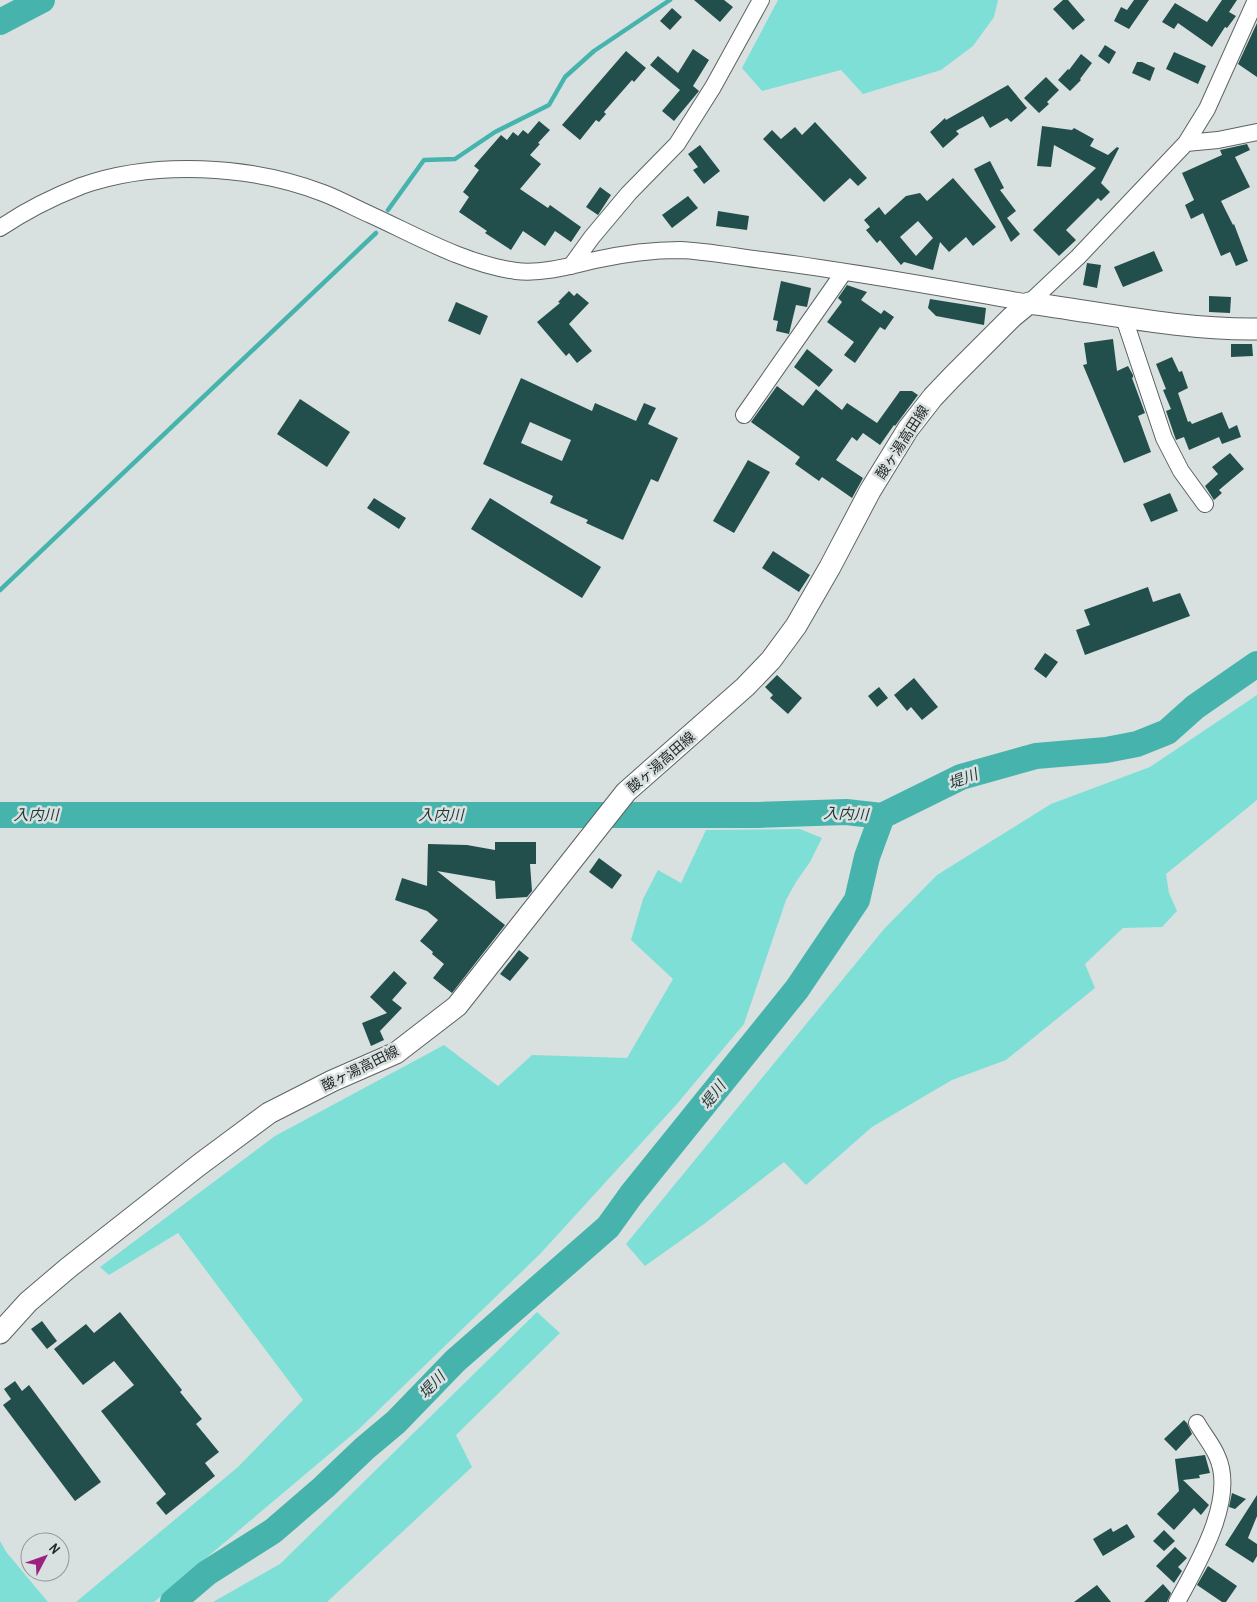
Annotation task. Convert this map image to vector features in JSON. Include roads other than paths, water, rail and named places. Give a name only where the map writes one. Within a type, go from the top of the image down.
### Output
[{"type":"main road","points":[[1029,303],[1124,318],[1257,329]]},
{"type":"main road","name":"酸ヶ湯高田線","points":[[0,1333],[28,1302],[68,1268],[199,1165],[269,1113],[332,1081],[396,1053],[457,1006],[626,792],[745,688],[771,660],[796,626],[870,491],[908,430],[933,397],[952,377],[1012,317],[1029,303]]},
{"type":"street","points":[[571,266],[592,237],[629,193],[677,144],[713,88],[761,0]]},
{"type":"street","points":[[0,228],[21,214],[74,190],[115,177],[176,169],[232,171],[281,180],[322,193],[451,252],[490,266],[518,271],[571,266],[639,252],[681,250],[807,266],[1029,303],[1078,257],[1186,143],[1206,109],[1256,0]]},
{"type":"street","points":[[1186,143],[1218,140],[1257,132]]},
{"type":"street","points":[[744,415],[844,272]]},
{"type":"street","points":[[1124,318],[1164,438],[1181,471],[1205,504]]},
{"type":"street","points":[[1177,1602],[1206,1549],[1220,1502],[1223,1483],[1217,1456],[1197,1423]]},
{"type":"waterway","points":[[0,22],[42,0]]},
{"type":"waterway","points":[[388,210],[424,160],[455,159],[495,132],[549,105],[565,77],[594,51],[670,0]]},
{"type":"waterway","points":[[0,590],[376,233]]},
{"type":"waterway","name":"堤川","points":[[173,1602],[207,1573],[273,1531],[396,1422],[455,1361],[608,1227],[631,1195],[797,989],[857,900],[867,857],[882,816],[961,777],[1036,756],[1106,750],[1137,744],[1167,732],[1195,707],[1257,664]]},
{"type":"waterway","name":"入内川","points":[[0,815],[758,815],[846,812],[882,816]]}]
